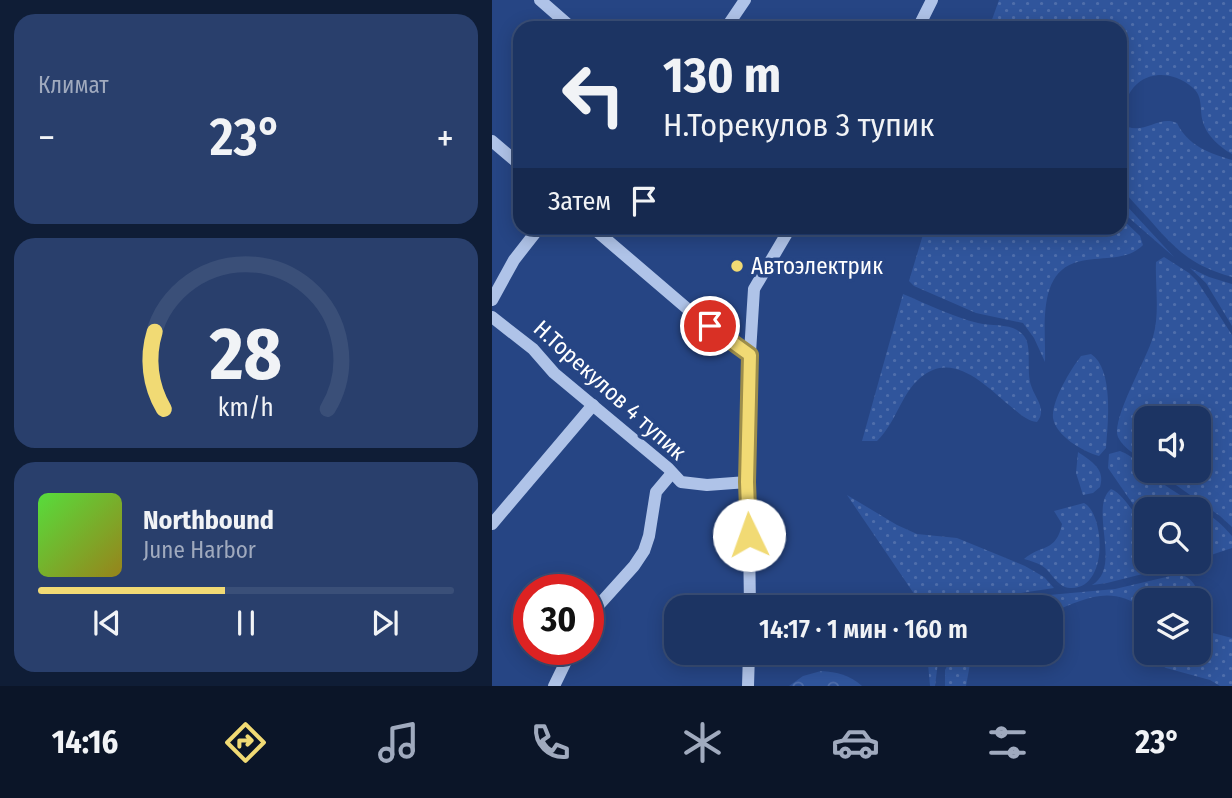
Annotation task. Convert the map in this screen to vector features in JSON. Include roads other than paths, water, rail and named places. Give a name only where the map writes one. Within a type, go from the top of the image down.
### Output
[{"type":"street","points":[[540,0],[564,21]]},
{"type":"street","points":[[731,21],[745,0]]},
{"type":"street","points":[[922,21],[932,0]]},
{"type":"street","points":[[492,141],[513,159]]},
{"type":"street","points":[[492,300],[514,260],[534,235]]},
{"type":"street","points":[[601,235],[690,311],[750,355]]},
{"type":"street","points":[[750,595],[747,482],[754,289],[786,235]]},
{"type":"street","name":"Н.Торекулов 4 тупик","points":[[492,317],[533,349],[554,373],[681,482],[707,485],[747,482]]},
{"type":"street","points":[[492,524],[592,405]]},
{"type":"street","points":[[604,599],[644,551],[656,492],[672,473]]},
{"type":"street","points":[[554,686],[564,665]]},
{"type":"street","points":[[748,686],[749,665]]},
{"type":"place","name":"Автоэлектрик","points":[[737,266]]}]
